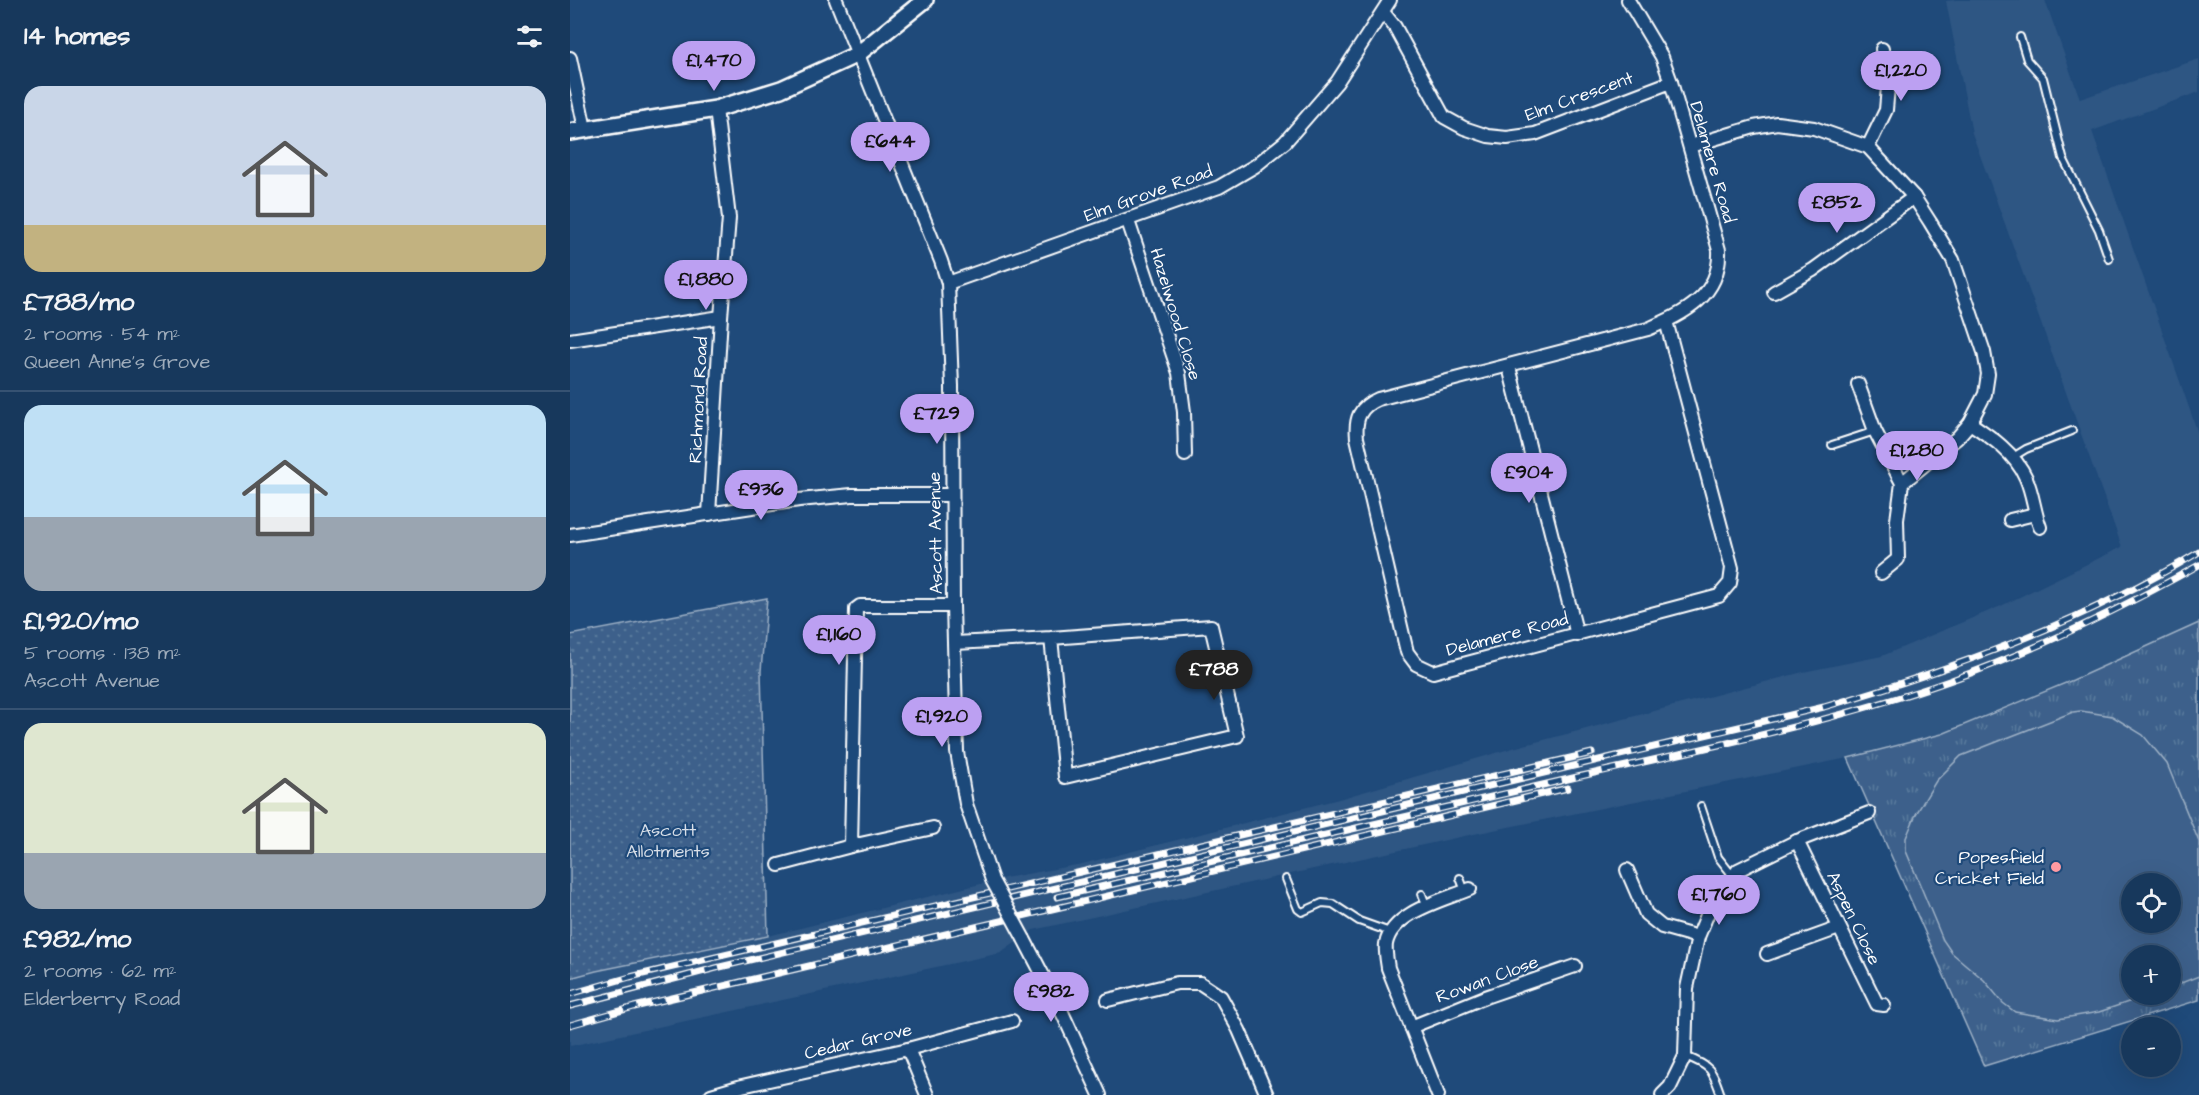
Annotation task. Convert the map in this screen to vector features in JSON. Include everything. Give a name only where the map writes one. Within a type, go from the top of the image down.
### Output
[{"type":"street","name":"Ascott Avenue","points":[[837,0],[942,261],[948,283],[952,386],[955,716],[960,778],[972,825],[992,880],[1061,1010],[1100,1095]]},
{"type":"street","points":[[570,58],[577,131],[716,109],[781,89],[858,54],[925,0]]},
{"type":"street","name":"Elm Grove Road","points":[[948,283],[1219,187],[1255,166],[1285,142],[1337,82],[1390,0]]},
{"type":"street","name":"Delamere Road","points":[[1628,0],[1662,57],[1671,82],[1715,232],[1720,265],[1716,279],[1707,292],[1681,313],[1631,334],[1369,403],[1355,423],[1357,438],[1407,652],[1416,664],[1433,672],[1577,635],[1719,596],[1730,583],[1732,568],[1666,321]]},
{"type":"street","name":"Elm Crescent","points":[[1383,12],[1395,27],[1444,117],[1464,128],[1488,136],[1507,138],[1535,134],[1671,82]]},
{"type":"street","points":[[1868,147],[1886,110],[1888,87],[1882,49]]},
{"type":"street","name":"Richmond Road","points":[[709,514],[729,218],[716,109]]},
{"type":"street","points":[[1690,146],[1754,127],[1777,123],[1814,128],[1868,147],[1914,197],[1953,260],[1984,352],[1988,374],[1985,394],[1970,423],[1957,438],[1902,483]]},
{"type":"street","points":[[1774,292],[1813,270],[1914,197]]},
{"type":"street","name":"Hazelwood Close","points":[[1128,221],[1179,373],[1184,412],[1185,455]]},
{"type":"street","points":[[570,340],[721,317]]},
{"type":"street","points":[[1509,367],[1577,635]]},
{"type":"street","points":[[1858,384],[1875,431],[1902,483],[1897,520],[1898,559],[1881,573]]},
{"type":"street","points":[[1970,423],[1995,440],[2025,476],[2040,527]]},
{"type":"street","points":[[570,535],[852,495],[952,495]]},
{"type":"street","points":[[2010,520],[2035,514]]},
{"type":"street","points":[[851,846],[856,609],[860,606],[953,606]]},
{"type":"street","points":[[955,643],[1211,626],[1237,736],[1065,777],[1051,638]]},
{"type":"street","points":[[1662,1095],[1670,1087],[1685,1056],[1687,988],[1698,937],[1710,908],[1738,870],[1797,842],[1869,813]]},
{"type":"street","points":[[779,865],[933,828]]},
{"type":"street","name":"Aspen Close","points":[[1797,842],[1877,1004],[1884,1005]]},
{"type":"street","points":[[1627,870],[1646,914],[1662,927],[1698,937]]},
{"type":"street","points":[[1438,1095],[1388,968],[1386,946],[1390,932],[1402,918],[1468,890]]},
{"type":"street","points":[[1767,954],[1839,928]]},
{"type":"street","name":"Rowan Close","points":[[1411,1027],[1485,997],[1575,966]]},
{"type":"street","points":[[1108,1000],[1177,983],[1200,983],[1221,997],[1239,1030],[1268,1095]]},
{"type":"street","name":"Cedar Grove","points":[[711,1095],[744,1090],[1012,1021]]},
{"type":"street","points":[[908,1049],[927,1095]]},
{"type":"lane","points":[[2020,37],[2027,60],[2043,78],[2064,158],[2099,231],[2109,259]]},
{"type":"lane","points":[[1832,446],[1875,431]]},
{"type":"lane","points":[[2012,458],[2026,449],[2072,431]]},
{"type":"lane","points":[[1701,806],[1718,857],[1733,877]]},
{"type":"lane","points":[[1460,878],[1468,890]]},
{"type":"lane","points":[[1287,879],[1298,909],[1302,912],[1322,903],[1334,904],[1359,921],[1390,932]]},
{"type":"lane","points":[[1422,894],[1427,908]]},
{"type":"lane","points":[[1685,1056],[1705,1064],[1714,1076],[1720,1095]]},
{"type":"shaded area","points":[[2045,0],[2080,99],[2199,59],[2199,92],[2092,131],[2199,436],[2199,623],[2073,680],[1942,734],[1848,758],[1469,835],[1033,930],[1001,953],[570,1046],[570,978],[768,936],[1005,878],[1082,864],[1339,799],[1513,748],[1803,672],[1882,656],[2001,606],[2122,547],[1972,133],[1946,1]]},
{"type":"green space","name":"Ascott Allotments","points":[[767,598],[761,671],[768,936],[570,978],[570,635]]},
{"type":"green space","name":"Popesfield Cricket Field","points":[[2199,623],[2199,1000],[2144,1017],[2121,1017],[2121,1024],[1984,1066],[1848,758],[1942,734],[2073,680]]},
{"type":"green space","name":"Popesfield Cricket Field","points":[[2081,711],[2112,716],[2143,735],[2167,764],[2199,842],[2199,976],[2181,983],[2181,945],[2121,945],[2121,1005],[2099,1012],[2058,1019],[2015,1012],[2003,1003],[1984,980],[1952,953],[1943,940],[1906,851],[1906,838],[1916,814],[1936,781],[1961,756],[2073,712]]},
{"type":"railway","points":[[570,1006],[720,967],[1824,707],[1921,677],[2016,642],[2110,600],[2199,552]]},
{"type":"railway","points":[[1057,897],[1707,748],[1853,711],[1949,681],[2045,643],[2138,598],[2199,565]]},
{"type":"railway","points":[[570,994],[630,977],[1592,753]]},
{"type":"railway","points":[[570,1025],[634,1007],[1568,788]]},
{"type":"place","name":"Popesfield Cricket Field","points":[[2056,867]]}]
